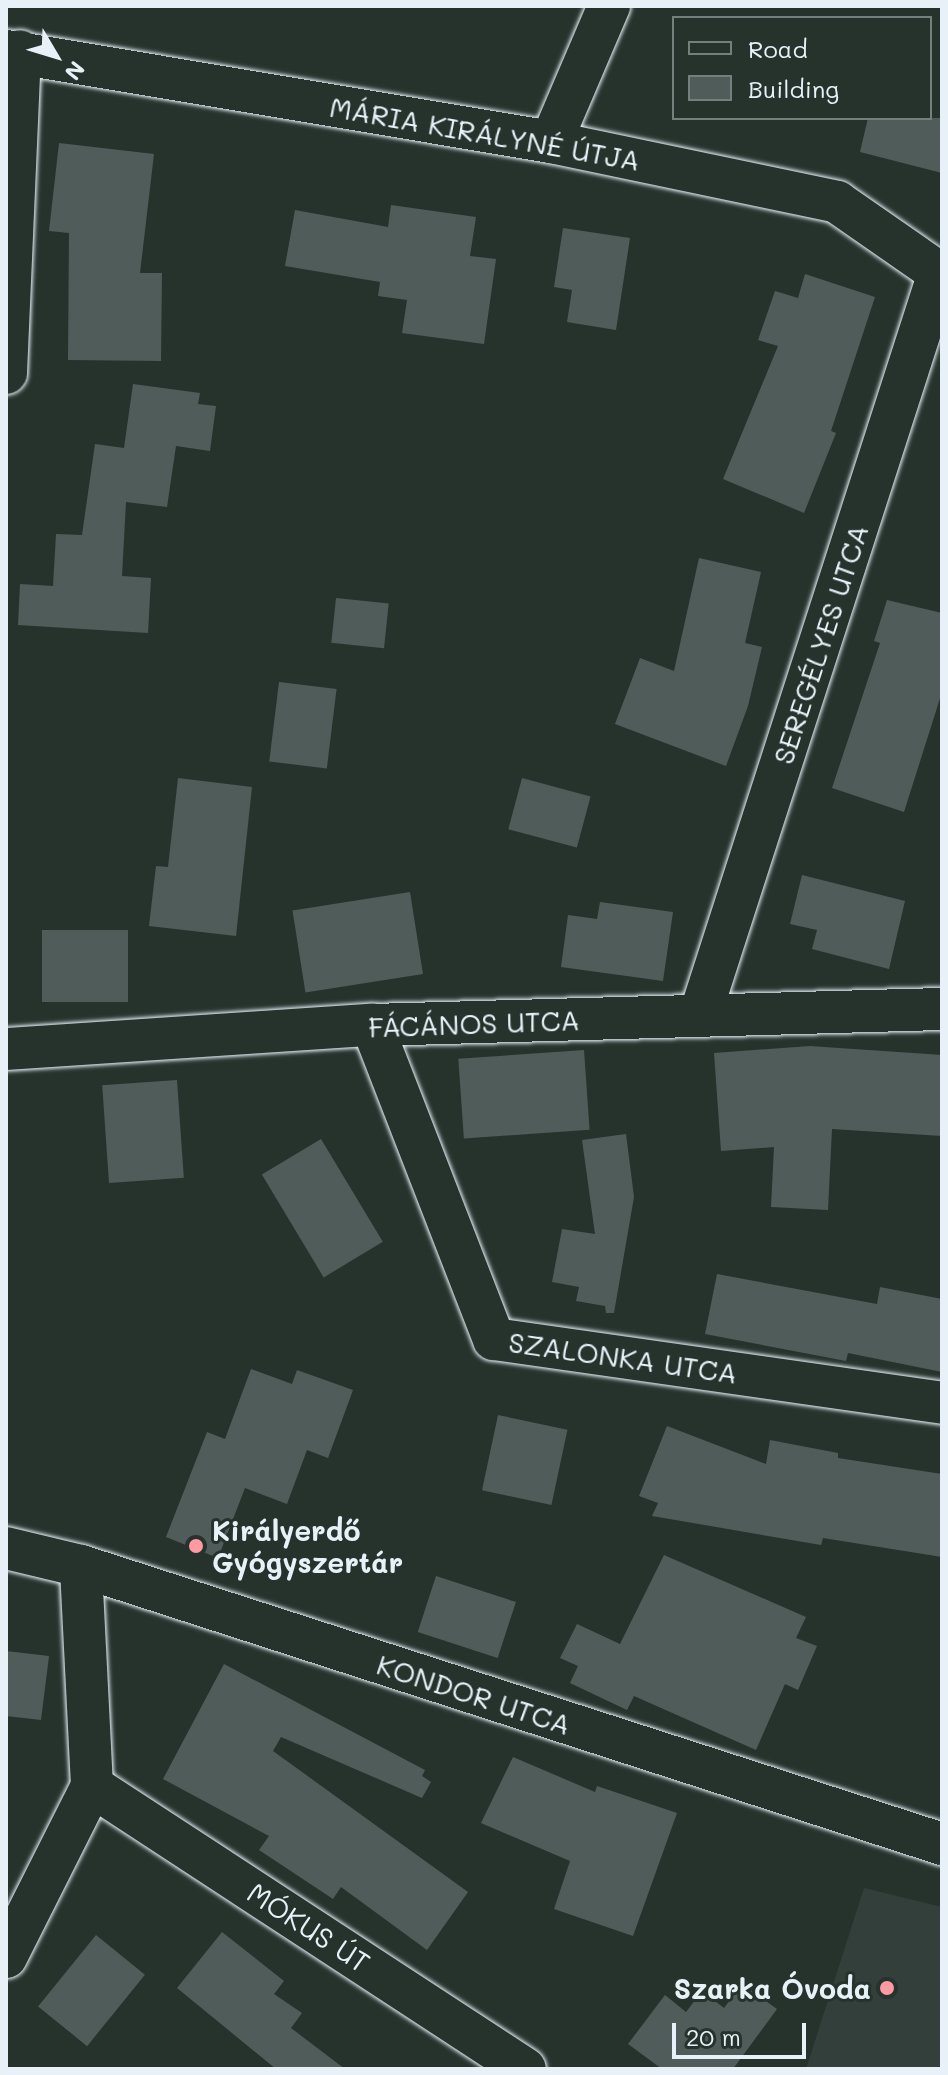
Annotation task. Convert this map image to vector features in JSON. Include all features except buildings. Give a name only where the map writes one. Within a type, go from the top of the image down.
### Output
[{"type":"street","points":[[551,142],[609,6]]},
{"type":"street","points":[[6,373],[13,51]]},
{"type":"street","name":"MÁRIA KIRÁLYNÉ ÚTJA","points":[[13,51],[551,142],[837,202],[941,274]]},
{"type":"street","name":"SEREGÉLYES UTCA","points":[[700,1015],[941,274]]},
{"type":"street","name":"FÁCÁNOS UTCA","points":[[6,1049],[372,1025],[942,1009]]},
{"type":"street","name":"SZALONKA UTCA","points":[[372,1025],[494,1339],[942,1403]]},
{"type":"street","name":"KONDOR UTCA","points":[[6,1548],[81,1566],[942,1844]]},
{"type":"street","points":[[6,1957],[92,1786],[81,1566]]},
{"type":"street","name":"MÓKUS ÚT","points":[[92,1786],[525,2069]]},
{"type":"shaded area","name":"Szarka Óvoda","points":[[864,1888],[942,1907],[942,2069],[806,2069]]},
{"type":"place","name":"Királyerdő Gyógyszertár","points":[[196,1546]]},
{"type":"place","name":"Szarka Óvoda","points":[[887,1988]]}]
